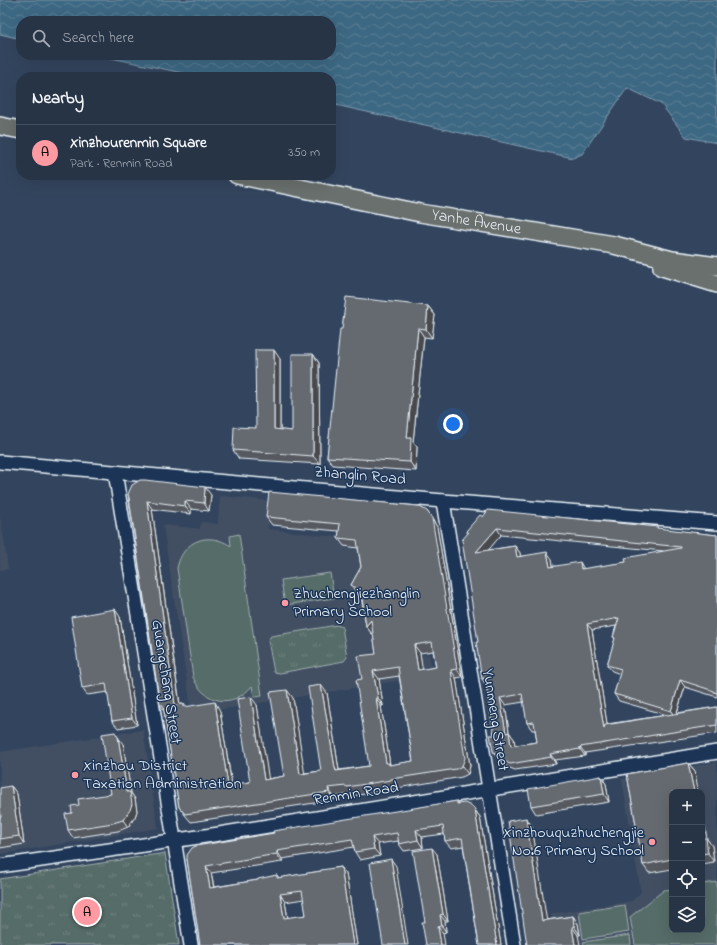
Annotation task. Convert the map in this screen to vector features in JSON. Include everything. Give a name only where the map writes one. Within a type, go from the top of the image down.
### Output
[{"type":"main road","points":[[0,126],[16,129]]},
{"type":"main road","name":"Yanhe Avenue","points":[[261,180],[420,213],[614,245],[672,260],[717,266]]},
{"type":"main road","points":[[635,250],[654,264],[717,284]]},
{"type":"street","name":"Zhanglin Road","points":[[0,462],[443,501],[717,523]]},
{"type":"street","name":"Guangchang Street","points":[[115,472],[191,945]]},
{"type":"street","name":"Yunmeng Street","points":[[443,501],[514,945]]},
{"type":"street","name":"Renmin Road","points":[[0,866],[174,841],[717,752]]},
{"type":"shaded area","name":"Zhuchengjiezhanglin Primary School","points":[[220,496],[271,501],[268,529],[344,538],[343,547],[387,553],[404,658],[429,654],[433,675],[192,714],[163,525],[200,529],[201,522],[218,524]]},
{"type":"shaded area","points":[[0,515],[8,569],[0,570]]},
{"type":"shaded area","name":"Xinzhou District Taxation Administration","points":[[143,730],[158,828],[0,854],[0,752]]},
{"type":"shaded area","name":"Xinzhouquzhuchengjie No.6 Primary School","points":[[717,762],[717,945],[556,945],[551,914],[632,901],[641,892],[622,779]]},
{"type":"green space","points":[[239,534],[262,696],[254,697],[252,686],[236,698],[220,700],[211,698],[204,693],[193,677],[177,568],[180,558],[185,551],[198,541],[214,539],[231,546],[230,536]]},
{"type":"green space","points":[[330,573],[334,598],[285,605],[281,580]]},
{"type":"green space","points":[[337,625],[342,627],[347,657],[344,661],[280,673],[274,672],[268,640],[271,636]]},
{"type":"green space","points":[[165,853],[179,945],[0,945],[0,879]]},
{"type":"green space","points":[[717,882],[717,945],[635,945],[630,917],[664,890],[669,889],[669,933],[705,933],[705,884]]},
{"type":"green space","points":[[625,905],[629,932],[583,939],[579,912]]},
{"type":"green space","points":[[630,935],[631,945],[584,945],[583,942]]},
{"type":"water","points":[[0,0],[717,0],[717,143],[686,137],[661,104],[627,88],[582,154],[573,158],[336,105],[336,72],[178,72],[121,60],[336,60],[336,16],[16,16],[16,38],[0,34]]},
{"type":"building","points":[[346,297],[428,306],[426,329],[418,328],[407,438],[411,438],[410,462],[327,457],[340,329],[342,329]]},
{"type":"building","points":[[255,350],[274,350],[274,429],[292,431],[292,354],[313,354],[313,456],[233,450],[234,427],[256,428]]},
{"type":"building","points":[[140,480],[145,480],[205,487],[204,503],[185,501],[185,506],[147,501],[175,705],[184,704],[184,707],[215,702],[228,785],[250,782],[237,699],[251,697],[264,780],[284,776],[270,692],[287,690],[300,774],[321,771],[308,687],[321,685],[336,771],[369,766],[356,680],[362,679],[358,656],[376,654],[371,620],[366,626],[361,591],[351,585],[361,567],[357,540],[338,538],[340,524],[266,517],[269,492],[418,506],[427,511],[432,518],[457,669],[451,670],[465,758],[462,766],[456,769],[391,780],[347,787],[328,788],[329,792],[185,814],[179,807],[163,705],[160,705],[128,494],[132,485]],"holes":[[[432,642],[436,667],[418,670],[414,645]],[[398,667],[413,761],[389,765],[389,763],[386,763],[373,671]]]},
{"type":"building","points":[[488,510],[658,527],[657,528],[717,535],[717,693],[680,680],[671,711],[614,694],[621,669],[607,665],[619,618],[587,624],[604,729],[605,725],[717,707],[717,725],[580,747],[580,749],[550,754],[551,757],[510,764],[500,759],[493,751],[490,735],[494,735],[485,678],[482,679],[476,642],[478,642],[462,540],[468,533],[466,531],[480,515],[483,517]],"holes":[[[497,528],[681,547],[681,548],[625,558],[626,562],[581,569],[580,562],[550,567],[547,552],[517,557],[515,546],[476,552]],[[522,694],[527,723],[534,722],[537,742],[511,746],[509,732],[506,733],[500,698]]]},
{"type":"building","points":[[115,609],[132,718],[112,721],[106,684],[82,688],[71,617]]},
{"type":"building","points":[[115,732],[118,737],[127,792],[130,792],[132,804],[130,810],[123,820],[68,830],[65,814],[72,813],[71,806],[79,805],[78,799],[111,794],[102,734]]},
{"type":"building","points":[[688,763],[693,789],[669,789],[669,860],[643,865],[627,774]]},
{"type":"building","points":[[601,776],[604,794],[531,806],[528,789]]},
{"type":"building","points":[[11,786],[19,836],[0,839],[0,788]]},
{"type":"building","points":[[457,801],[457,804],[465,803],[473,807],[475,810],[497,945],[479,945],[462,838],[445,841],[443,826],[416,830],[418,840],[399,844],[397,833],[372,837],[374,849],[355,852],[352,839],[277,851],[277,854],[206,866],[210,888],[258,880],[277,875],[277,878],[341,867],[353,945],[200,945],[187,855],[192,848],[196,846],[274,833],[273,831]],"holes":[[[302,891],[306,915],[284,918],[280,894]]]},
{"type":"building","points":[[526,818],[542,921],[573,916],[574,926],[572,927],[575,945],[527,945],[508,821]]},
{"type":"building","points":[[705,838],[706,838],[708,853],[705,854]]},
{"type":"building","points":[[432,848],[443,914],[440,915],[442,926],[438,927],[441,945],[426,945],[422,922],[425,922],[413,851]]},
{"type":"building","points":[[391,859],[405,945],[383,945],[370,863]]},
{"type":"place","name":"Zhuchengjiezhanglin Primary School","points":[[285,603]]},
{"type":"place","name":"Xinzhou District Taxation Administration","points":[[75,775]]},
{"type":"place","name":"Xinzhouquzhuchengjie No.6 Primary School","points":[[652,842]]},
{"type":"place","name":"Xinzhourenmin Square","points":[[87,912]]}]
